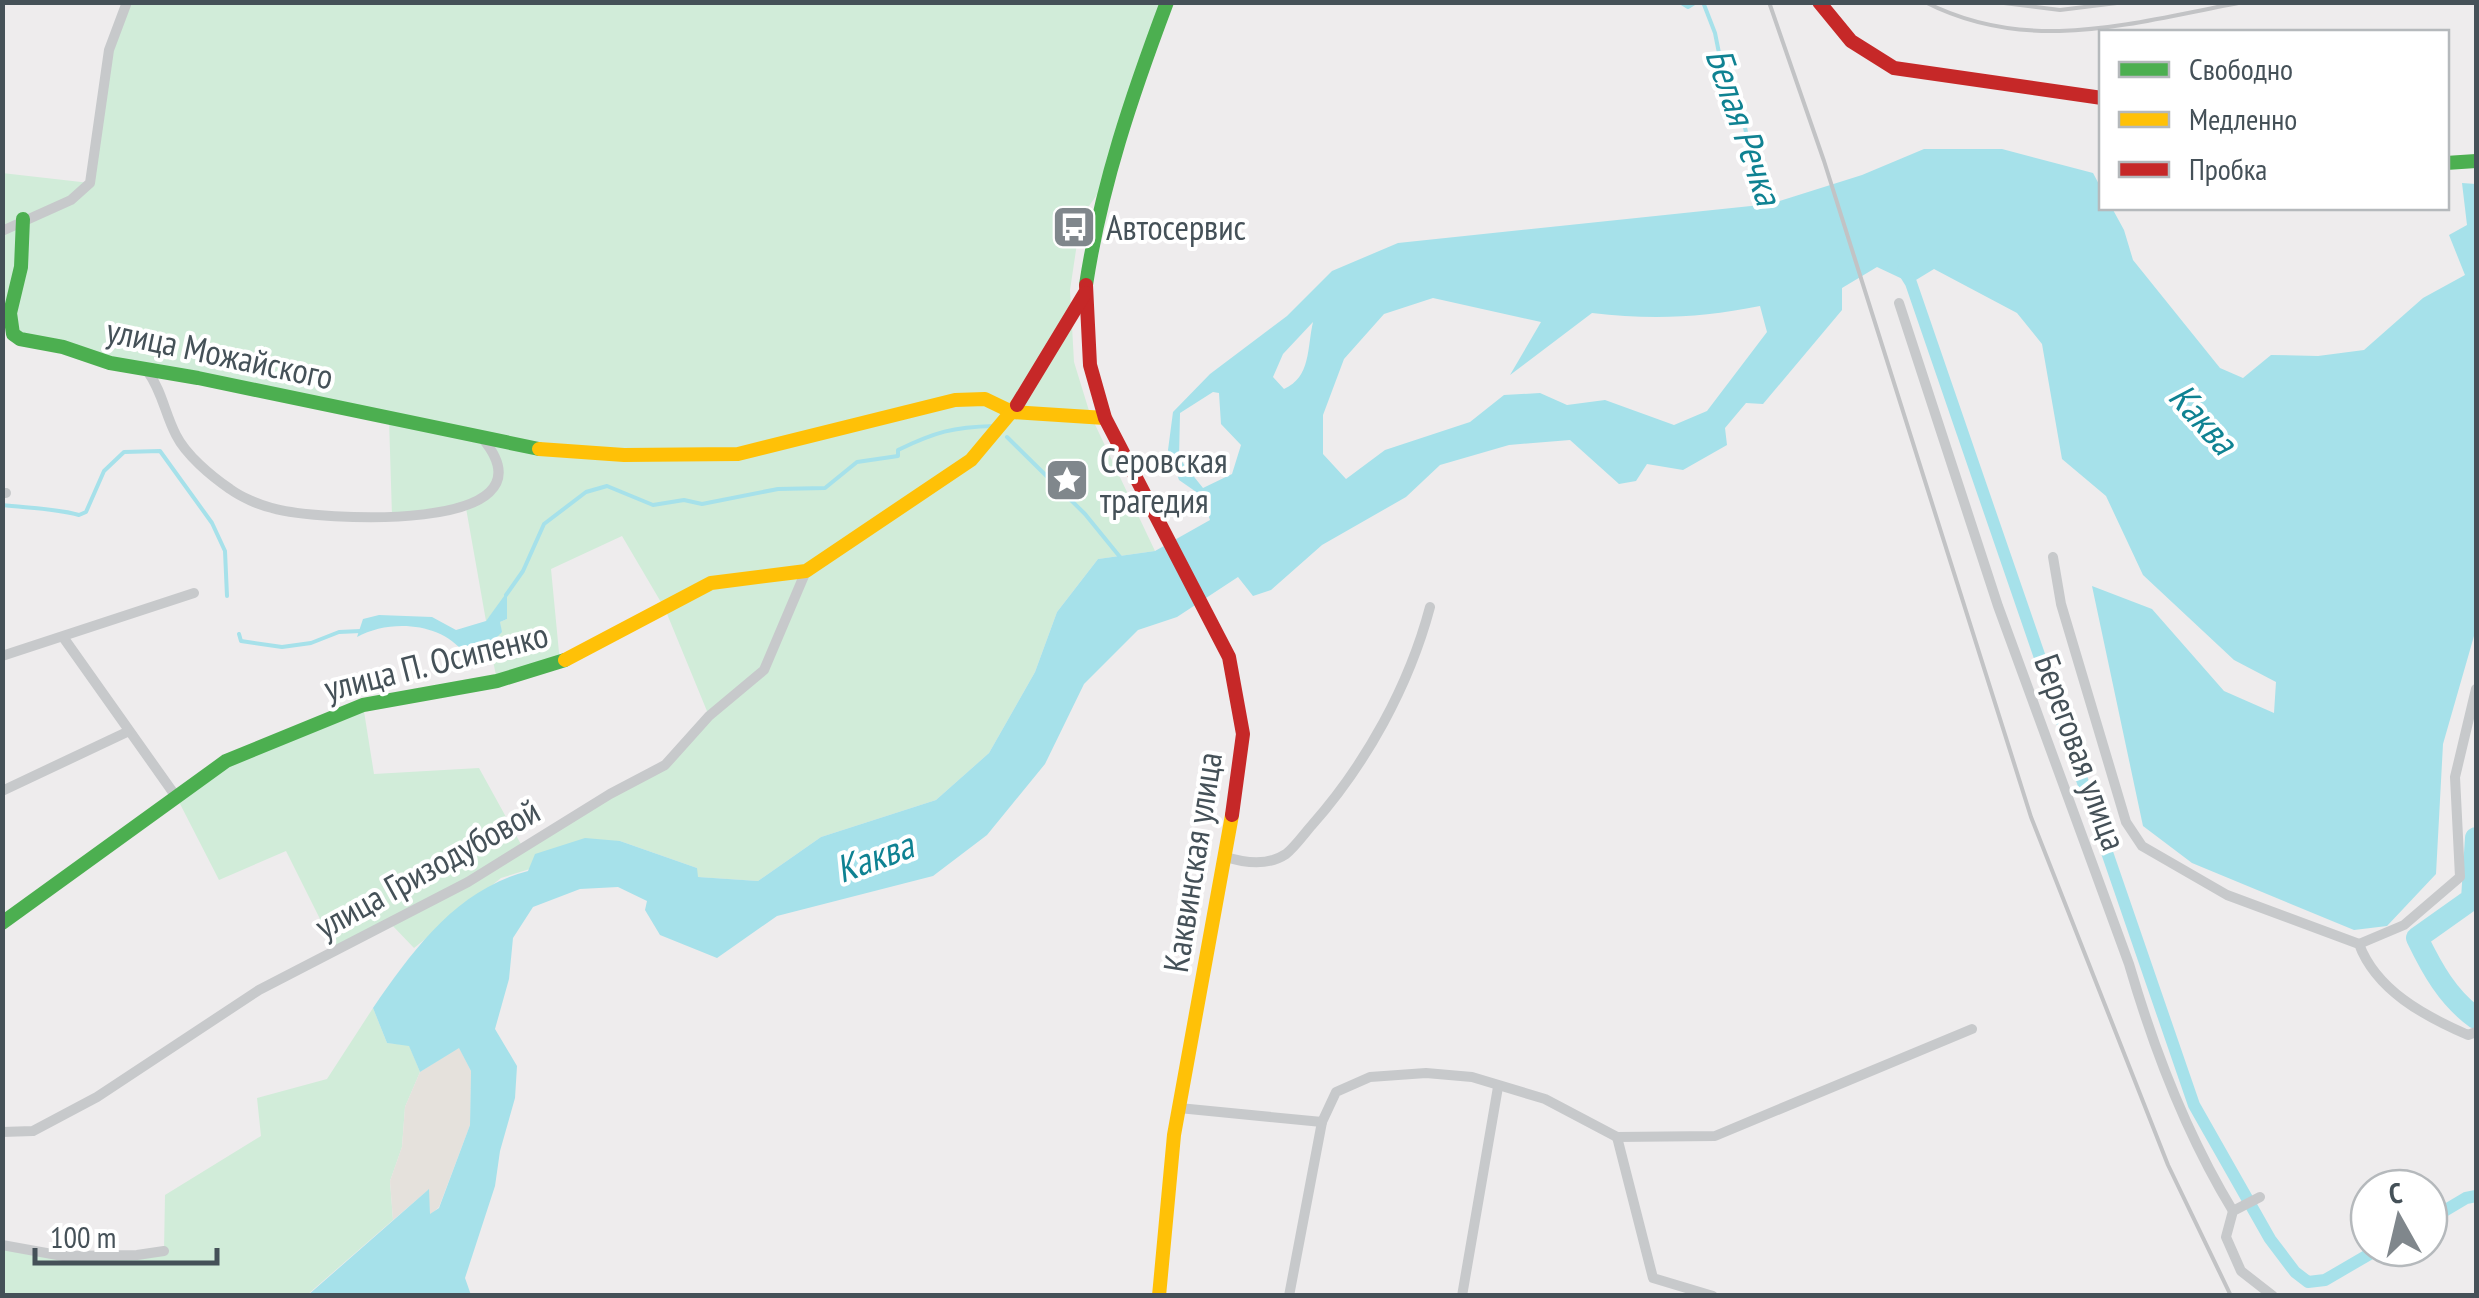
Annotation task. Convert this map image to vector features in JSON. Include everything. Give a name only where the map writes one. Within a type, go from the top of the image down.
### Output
[{"type":"street","points":[[2,231],[70,200],[90,183],[110,50],[127,2]]},
{"type":"street","name":"Каквинская улица","points":[[1158,1296],[1178,1108],[1226,857],[1243,734],[1234,676],[1218,632],[1105,418],[1090,365],[1085,293],[1104,185],[1127,108],[1167,2]]},
{"type":"street","points":[[1819,2],[1844,37],[1875,60],[1894,68],[2099,98]]},
{"type":"street","points":[[2449,163],[2476,161]]},
{"type":"street","name":"улица Можайского","points":[[24,219],[20,267],[10,312],[13,334],[20,340],[63,347],[148,372],[198,378],[531,448],[624,455],[738,454],[954,400],[984,399],[1012,412],[1105,418]]},
{"type":"street","points":[[806,571],[972,460],[1012,412],[1085,293]]},
{"type":"street","name":"Береговая улица","points":[[1899,303],[1998,606],[2129,964],[2146,1023],[2200,1157],[2233,1211]]},
{"type":"street","points":[[148,372],[185,448],[233,491],[272,509],[324,516],[392,516],[466,508],[488,496],[498,476],[496,455],[483,438]]},
{"type":"street","points":[[2053,557],[2062,604],[2126,822],[2142,846],[2227,895],[2359,944],[2404,926],[2460,877],[2455,777],[2476,689]]},
{"type":"street","name":"улица П. Осипенко","points":[[2,923],[226,760],[363,706],[497,681],[560,663],[711,582],[806,571]]},
{"type":"street","name":"улица Гризодубовой","points":[[2,1132],[33,1131],[98,1097],[259,990],[468,882],[610,794],[665,765],[709,716],[764,670],[806,571]]},
{"type":"street","points":[[2,656],[194,593]]},
{"type":"street","points":[[1226,857],[1250,864],[1284,855],[1336,798],[1418,654],[1430,607]]},
{"type":"street","points":[[63,637],[177,798]]},
{"type":"street","points":[[2,791],[127,732]]},
{"type":"street","points":[[2359,944],[2366,963],[2427,1017],[2468,1034],[2476,1032]]},
{"type":"street","points":[[1289,1296],[1322,1122],[1336,1092],[1370,1077],[1426,1073],[1472,1077],[1545,1099],[1618,1137],[1714,1136],[1972,1029]]},
{"type":"street","points":[[1462,1296],[1498,1087]]},
{"type":"street","points":[[1178,1108],[1322,1122]]},
{"type":"street","points":[[1618,1137],[1653,1278],[1713,1296]]},
{"type":"street","points":[[2260,1197],[2233,1211],[2226,1237],[2241,1271],[2272,1296]]},
{"type":"street","points":[[2,1245],[63,1256],[164,1251]]},
{"type":"green space","points":[[127,3],[1167,3],[1104,185],[1081,217],[1070,290],[1074,362],[1090,414],[1155,551],[1098,559],[1057,612],[1035,672],[989,753],[936,800],[821,837],[758,881],[697,877],[697,868],[620,841],[501,878],[414,948],[391,924],[336,951],[286,851],[219,880],[177,798],[226,761],[363,705],[374,774],[479,768],[523,848],[665,765],[709,716],[665,609],[622,536],[551,569],[560,663],[497,681],[490,645],[501,632],[500,622],[507,619],[507,595],[486,621],[466,508],[392,516],[389,419],[20,339],[10,313],[3,310],[2,173],[90,183],[109,50]]},
{"type":"green space","points":[[373,1008],[387,1043],[409,1045],[420,1072],[405,1107],[402,1147],[390,1181],[393,1220],[307,1295],[3,1295],[2,1245],[29,1252],[164,1251],[165,1195],[261,1136],[257,1098],[327,1079]]},
{"type":"sand","points":[[459,1047],[471,1071],[470,1125],[439,1207],[430,1215],[428,1190],[393,1220],[390,1181],[402,1147],[405,1107],[420,1072]]},
{"type":"water","name":"Каква","points":[[1924,149],[2002,149],[2093,173],[2099,184],[2099,210],[2113,210],[2133,260],[2220,368],[2243,378],[2271,355],[2318,356],[2364,350],[2423,298],[2465,275],[2449,235],[2467,225],[2462,183],[2476,184],[2476,629],[2443,744],[2436,874],[2387,926],[2354,930],[2192,863],[2143,826],[2092,586],[2152,609],[2224,691],[2274,713],[2276,682],[2234,660],[2143,575],[2106,496],[2062,459],[2042,344],[2017,313],[1934,269],[1911,283],[1877,267],[1842,288],[1842,310],[1763,404],[1746,403],[1725,428],[1727,445],[1683,470],[1647,464],[1636,481],[1619,484],[1570,440],[1509,445],[1440,465],[1406,497],[1322,545],[1271,590],[1253,596],[1238,577],[1177,617],[1138,630],[1084,684],[1045,764],[987,835],[933,876],[777,916],[717,958],[660,935],[645,910],[647,901],[618,887],[580,889],[533,907],[513,938],[509,979],[495,1029],[517,1066],[515,1098],[495,1186],[465,1278],[471,1295],[307,1296],[429,1189],[430,1214],[439,1208],[470,1125],[471,1071],[459,1048],[420,1072],[409,1046],[387,1043],[373,1008],[404,964],[458,907],[502,880],[528,871],[535,854],[585,838],[620,841],[697,868],[698,877],[758,881],[821,837],[936,800],[989,753],[1035,672],[1057,612],[1098,559],[1155,551],[1210,520],[1202,496],[1179,480],[1168,450],[1173,412],[1210,374],[1287,316],[1332,271],[1398,243],[1770,204],[1862,175]],"holes":[[[1433,298],[1541,322],[1510,375],[1592,313],[1676,317],[1760,306],[1767,332],[1707,411],[1674,425],[1605,400],[1567,405],[1540,393],[1504,395],[1470,422],[1385,450],[1346,479],[1323,454],[1323,415],[1344,359],[1384,314]],[[1313,322],[1299,377],[1284,389],[1273,377],[1283,354]],[[1213,392],[1219,393],[1221,424],[1241,445],[1232,474],[1203,488],[1179,458],[1180,413]]]},
{"type":"water","points":[[507,592],[507,619],[500,622],[502,632],[476,651],[464,653],[442,635],[414,627],[384,628],[357,637],[363,619],[379,615],[432,617],[456,630],[486,621]]},
{"type":"waterway","name":"Белая Речка","points":[[1680,2],[1688,7],[1696,2]]},
{"type":"waterway","name":"Белая Речка","points":[[1703,2],[1769,205]]},
{"type":"waterway","points":[[1903,270],[1911,283],[2194,1105],[2270,1239],[2295,1272],[2308,1282],[2325,1280],[2349,1266]]},
{"type":"waterway","points":[[506,595],[523,571],[544,524],[586,492],[607,486],[653,505],[684,500],[702,504],[778,489],[825,488],[857,462],[898,456],[898,450],[944,432],[994,426]]},
{"type":"waterway","points":[[1007,437],[1085,514],[1120,557]]},
{"type":"waterway","points":[[2,505],[79,515],[86,512],[104,471],[124,452],[160,451],[212,523],[225,551],[227,596]]},
{"type":"waterway","points":[[2,508],[2,514]]},
{"type":"waterway","points":[[239,634],[241,641],[282,647],[311,643],[339,632],[361,631]]},
{"type":"waterway","points":[[2476,838],[2472,899],[2417,938],[2442,982],[2476,1018]]},
{"type":"waterway","points":[[2449,1208],[2476,1196]]},
{"type":"railway","points":[[1769,2],[1824,161],[2031,817],[2168,1165],[2231,1296]]},
{"type":"railway","points":[[1925,2],[2004,28],[2044,31],[2123,25],[2244,2]]},
{"type":"railway","points":[[1996,2],[2060,10],[2125,2]]},
{"type":"traffic: fast","points":[[1086,285],[1119,141],[1167,2]]},
{"type":"traffic: fast","points":[[2449,163],[2476,161]]},
{"type":"traffic: fast","points":[[23,219],[21,267],[10,313],[13,334],[20,339],[63,347],[110,363],[539,449]]},
{"type":"traffic: fast","points":[[2,923],[226,761],[363,705],[497,681],[565,660]]},
{"type":"traffic: slow","points":[[539,449],[624,455],[738,454],[955,400],[985,399],[1012,412],[1105,418]]},
{"type":"traffic: slow","points":[[565,660],[711,583],[806,571],[971,460],[1017,405]]},
{"type":"traffic: slow","points":[[1159,1296],[1174,1135],[1232,815]]},
{"type":"traffic: jam","points":[[1819,2],[1851,41],[1894,68],[2099,98]]},
{"type":"traffic: jam","points":[[1086,285],[1090,365],[1105,418],[1229,657],[1243,734],[1232,815]]},
{"type":"traffic: jam","points":[[1017,405],[1085,293]]},
{"type":"place","name":"Автосервис","points":[[1074,227]]},
{"type":"place","name":"Серовская трагедия","points":[[1067,480]]}]
